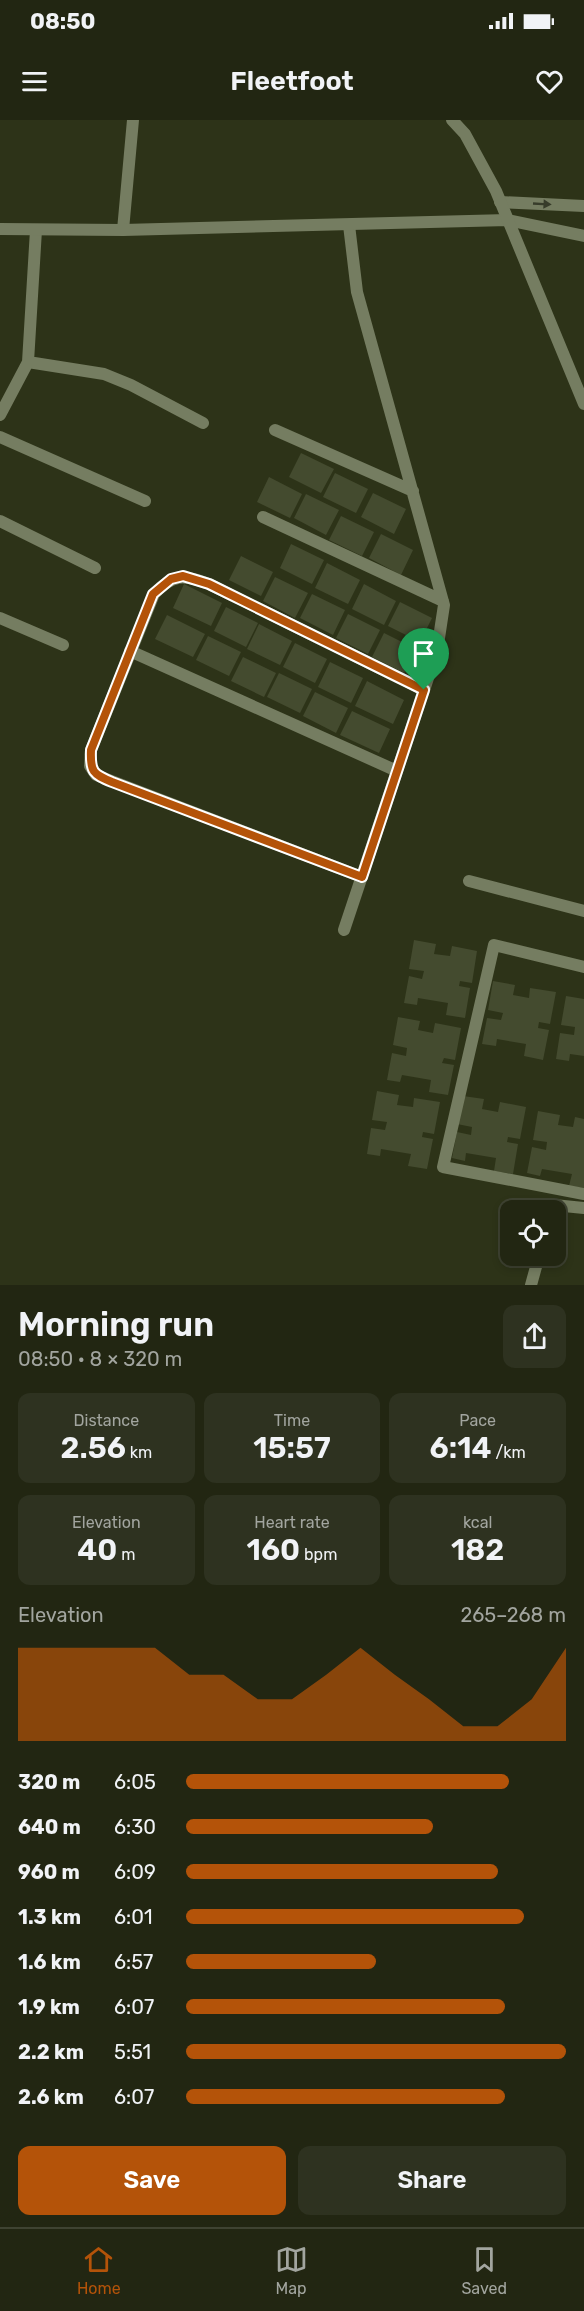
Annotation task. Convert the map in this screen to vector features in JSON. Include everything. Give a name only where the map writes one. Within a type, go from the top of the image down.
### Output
[{"type":"street","points":[[123,230],[133,120]]},
{"type":"street","points":[[452,120],[465,134],[500,202],[584,404]]},
{"type":"street","points":[[500,202],[584,206]]},
{"type":"street","points":[[0,229],[123,230],[508,220],[584,236]]},
{"type":"street","points":[[344,930],[437,651],[443,601],[357,292],[349,225]]},
{"type":"street","points":[[0,415],[28,362],[36,230]]},
{"type":"street","points":[[28,362],[104,374],[131,385],[203,423]]},
{"type":"street","points":[[275,430],[413,491]]},
{"type":"street","points":[[0,437],[146,501]]},
{"type":"street","points":[[263,518],[443,601]]},
{"type":"street","points":[[0,521],[95,567]]},
{"type":"street","points":[[362,877],[96,775],[90,766],[91,750],[153,594],[171,579],[183,576],[209,584],[424,690]]},
{"type":"street","points":[[0,618],[63,645]]},
{"type":"street","points":[[130,651],[397,771]]},
{"type":"street","points":[[468,881],[584,911]]},
{"type":"street","points":[[584,967],[494,945],[444,1167],[584,1194]]},
{"type":"street","points":[[566,1206],[584,1208]]},
{"type":"street","points":[[531,1285],[536,1266]]},
{"type":"building","points":[[301,453],[334,469],[321,493],[289,477]]},
{"type":"building","points":[[335,473],[368,489],[356,513],[323,497]]},
{"type":"building","points":[[269,477],[302,494],[290,518],[257,502]]},
{"type":"building","points":[[373,493],[406,509],[394,534],[361,517]]},
{"type":"building","points":[[306,494],[339,510],[326,535],[294,518]]},
{"type":"building","points":[[341,516],[374,532],[362,556],[329,540]]},
{"type":"building","points":[[381,534],[413,550],[401,575],[369,558]]},
{"type":"building","points":[[291,544],[324,560],[312,584],[280,568]]},
{"type":"building","points":[[241,556],[273,572],[261,596],[229,580]]},
{"type":"building","points":[[327,563],[360,580],[348,604],[315,588]]},
{"type":"building","points":[[275,577],[308,593],[295,618],[263,601]]},
{"type":"building","points":[[184,584],[222,603],[211,626],[173,608]]},
{"type":"building","points":[[364,584],[396,601],[384,625],[352,609]]},
{"type":"building","points":[[312,594],[345,610],[333,635],[300,618]]},
{"type":"building","points":[[400,602],[432,618],[420,642],[388,626]]},
{"type":"building","points":[[226,607],[258,623],[246,647],[214,631]]},
{"type":"building","points":[[348,614],[380,630],[368,654],[336,638]]},
{"type":"building","points":[[167,615],[205,634],[193,657],[155,639]]},
{"type":"building","points":[[259,624],[292,641],[280,665],[247,649]]},
{"type":"building","points":[[384,633],[416,649],[404,673],[372,657]]},
{"type":"building","points":[[208,636],[241,652],[229,676],[196,660]]},
{"type":"building","points":[[295,643],[327,659],[315,683],[283,667]]},
{"type":"building","points":[[243,657],[276,673],[264,697],[231,681]]},
{"type":"building","points":[[330,662],[363,678],[351,703],[318,687]]},
{"type":"building","points":[[279,673],[312,689],[300,713],[267,697]]},
{"type":"building","points":[[367,681],[404,700],[393,724],[355,706]]},
{"type":"building","points":[[315,692],[348,708],[336,733],[303,716]]},
{"type":"building","points":[[352,711],[390,729],[379,753],[340,735]]},
{"type":"building","points":[[414,940],[436,944],[434,954],[450,956],[452,946],[477,951],[472,983],[460,981],[459,986],[470,988],[465,1018],[446,1015],[448,1003],[418,998],[417,1005],[404,1003],[409,976],[422,979],[424,971],[409,969]]},
{"type":"building","points":[[493,981],[515,985],[513,995],[529,998],[530,988],[556,992],[550,1024],[539,1022],[538,1028],[549,1030],[543,1060],[524,1056],[526,1044],[497,1039],[496,1046],[482,1044],[487,1018],[501,1020],[503,1013],[488,1010]]},
{"type":"building","points":[[566,996],[584,999],[584,1056],[570,1054],[569,1061],[556,1059],[560,1033],[574,1035],[575,1027],[561,1025]]},
{"type":"building","points":[[398,1017],[420,1021],[418,1030],[433,1033],[435,1023],[461,1028],[455,1060],[444,1058],[442,1063],[454,1065],[448,1095],[429,1092],[431,1080],[402,1075],[400,1082],[387,1080],[392,1053],[406,1056],[407,1048],[393,1045]]},
{"type":"building","points":[[377,1091],[399,1095],[397,1105],[413,1107],[414,1098],[440,1102],[434,1134],[423,1132],[422,1137],[433,1139],[427,1169],[408,1166],[411,1154],[381,1149],[380,1156],[367,1154],[371,1128],[385,1130],[387,1122],[372,1120]]},
{"type":"building","points":[[463,1096],[484,1099],[482,1109],[498,1112],[500,1102],[526,1107],[520,1139],[508,1137],[507,1142],[518,1144],[513,1174],[494,1171],[496,1158],[466,1153],[465,1161],[452,1158],[457,1132],[471,1135],[472,1127],[457,1124]]},
{"type":"building","points":[[538,1111],[560,1115],[558,1125],[573,1127],[575,1117],[584,1119],[584,1188],[569,1186],[572,1174],[542,1169],[540,1176],[527,1173],[532,1147],[546,1150],[547,1142],[533,1140]]},
{"type":"route","points":[[183,576],[209,584],[424,690],[362,877],[112,782],[96,775],[90,766],[91,750],[153,594],[171,579],[183,576]]}]
